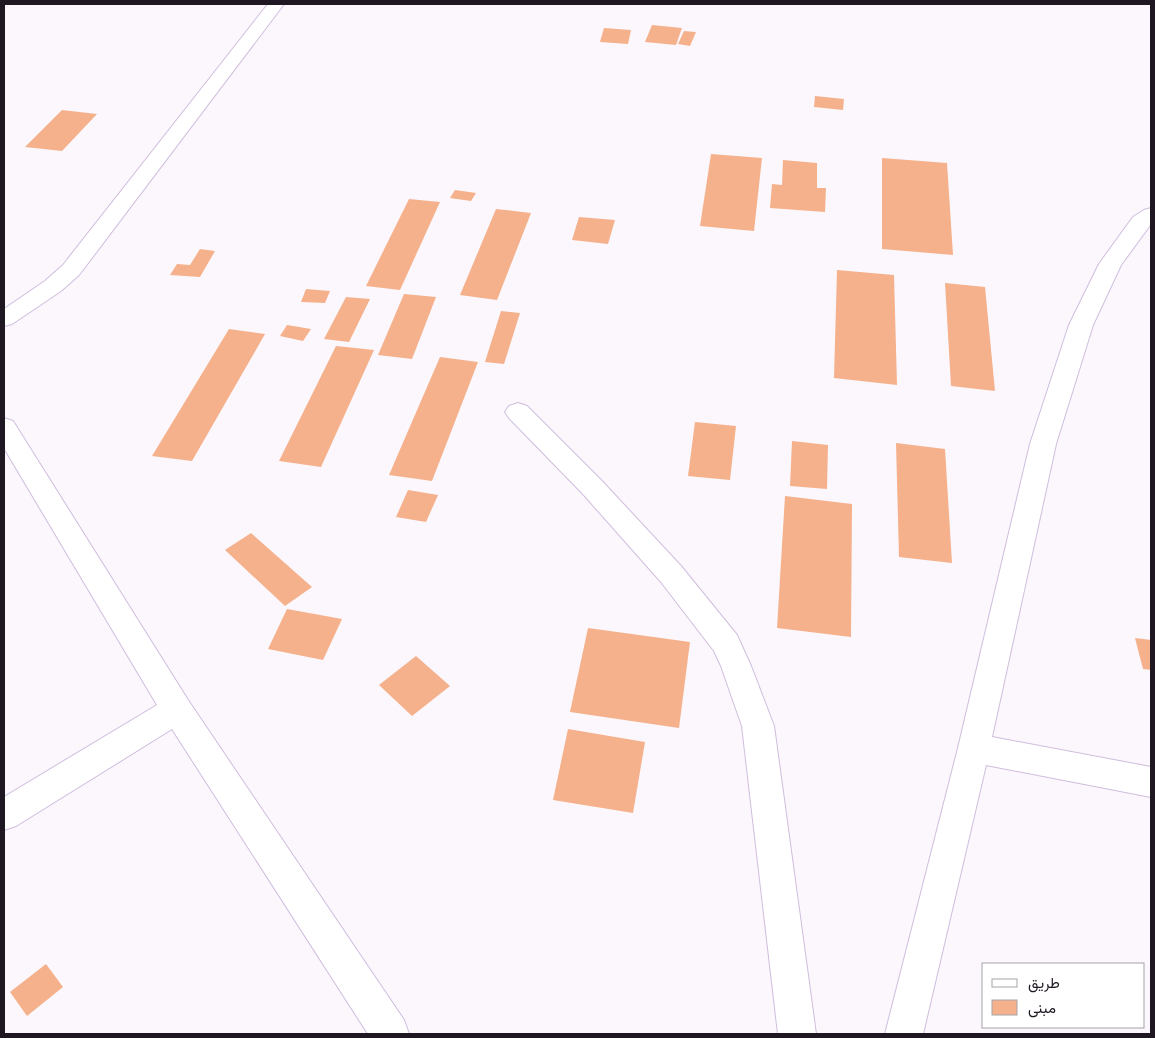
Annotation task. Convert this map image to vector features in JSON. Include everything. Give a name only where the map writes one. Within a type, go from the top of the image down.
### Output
[{"type":"street","points":[[4,319],[53,286],[71,270],[276,4]]},
{"type":"street","points":[[904,1034],[974,748],[1043,444],[1081,325],[1110,264],[1131,235],[1151,214]]},
{"type":"street","points":[[518,412],[592,487],[671,574],[726,644],[736,666],[758,726],[797,1034]]},
{"type":"street","points":[[4,427],[177,710],[390,1034]]},
{"type":"street","points":[[4,815],[177,710]]},
{"type":"street","points":[[974,748],[1151,782]]},
{"type":"building","points":[[652,25],[682,28],[676,45],[645,42]]},
{"type":"building","points":[[604,28],[631,30],[628,44],[600,42]]},
{"type":"building","points":[[684,31],[696,32],[690,46],[678,44]]},
{"type":"building","points":[[815,96],[844,99],[843,110],[814,107]]},
{"type":"building","points":[[62,110],[97,114],[62,151],[25,147]]},
{"type":"building","points":[[711,154],[762,158],[754,231],[700,226]]},
{"type":"building","points":[[882,158],[947,163],[953,255],[882,249]]},
{"type":"building","points":[[783,160],[817,163],[817,188],[826,188],[825,212],[770,208],[772,184],[782,185]]},
{"type":"building","points":[[455,190],[476,193],[471,201],[450,198]]},
{"type":"building","points":[[409,199],[440,202],[400,290],[366,286]]},
{"type":"building","points":[[496,209],[531,213],[497,300],[460,295]]},
{"type":"building","points":[[579,217],[615,220],[608,244],[572,240]]},
{"type":"building","points":[[200,249],[215,251],[200,277],[170,275],[177,264],[190,265]]},
{"type":"building","points":[[837,270],[894,275],[897,385],[834,378]]},
{"type":"building","points":[[945,283],[985,287],[995,391],[951,386]]},
{"type":"building","points":[[306,289],[330,291],[325,303],[301,302]]},
{"type":"building","points":[[404,294],[436,297],[412,359],[378,355]]},
{"type":"building","points":[[346,297],[370,299],[349,342],[324,339]]},
{"type":"building","points":[[501,311],[520,313],[504,364],[485,362]]},
{"type":"building","points":[[287,325],[311,329],[303,341],[280,336]]},
{"type":"building","points":[[229,329],[265,334],[192,461],[152,456]]},
{"type":"building","points":[[336,346],[374,350],[321,467],[279,461]]},
{"type":"building","points":[[440,357],[478,362],[432,481],[389,475]]},
{"type":"building","points":[[695,422],[736,426],[730,480],[688,476]]},
{"type":"building","points":[[792,441],[828,445],[827,489],[790,486]]},
{"type":"building","points":[[896,443],[945,449],[952,563],[899,557]]},
{"type":"building","points":[[408,490],[438,495],[426,522],[396,517]]},
{"type":"building","points":[[785,496],[852,504],[851,637],[777,628]]},
{"type":"building","points":[[251,533],[312,587],[285,606],[225,550]]},
{"type":"building","points":[[287,609],[342,619],[323,660],[268,649]]},
{"type":"building","points":[[588,628],[690,642],[679,728],[570,712]]},
{"type":"building","points":[[1135,638],[1151,640],[1151,670],[1143,669]]},
{"type":"building","points":[[416,656],[450,686],[412,716],[379,685]]},
{"type":"building","points":[[568,729],[645,742],[633,813],[553,800]]},
{"type":"building","points":[[46,964],[63,987],[27,1016],[10,992]]}]
